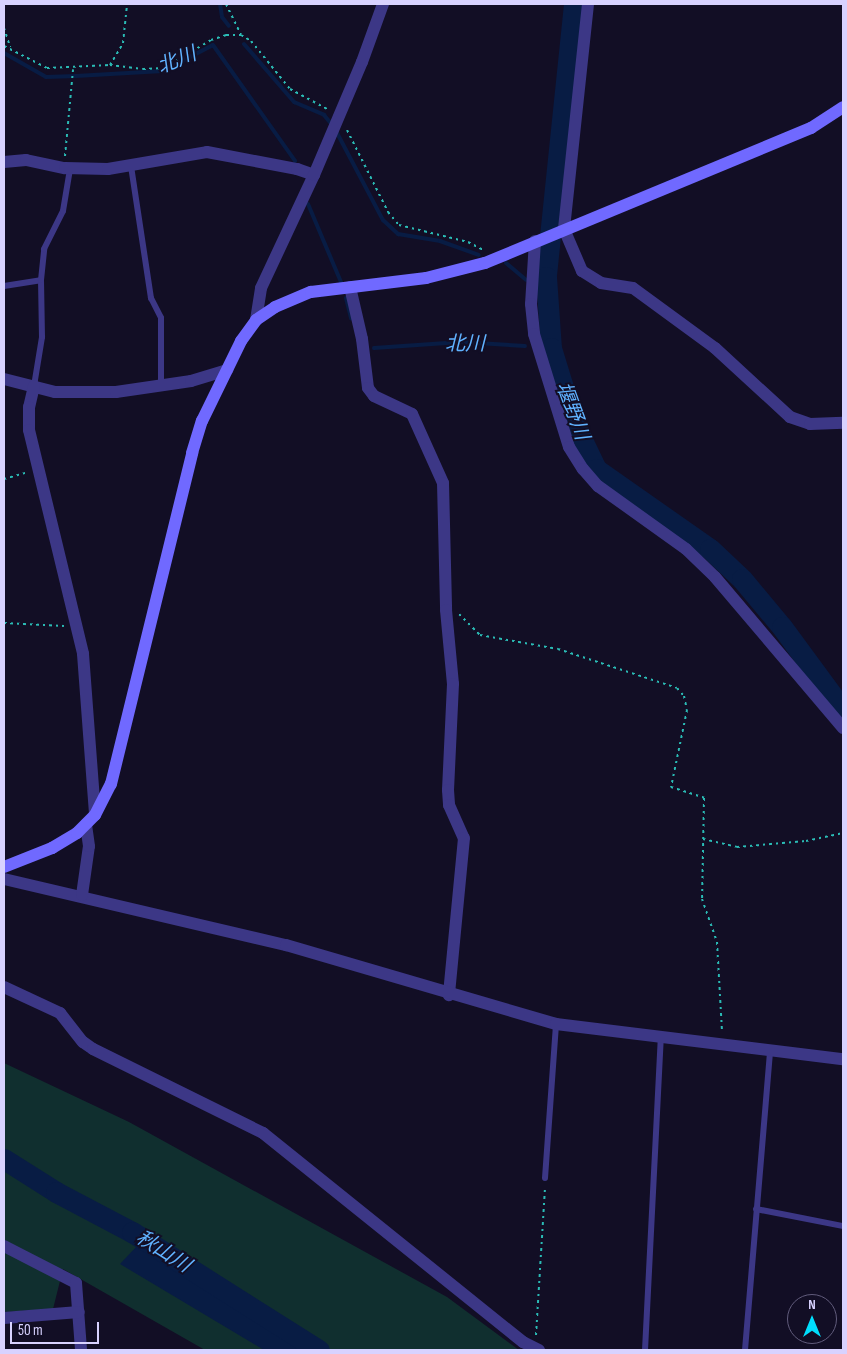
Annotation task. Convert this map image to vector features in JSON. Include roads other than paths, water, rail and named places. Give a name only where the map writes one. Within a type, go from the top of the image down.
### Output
[{"type":"street","points":[[4,867],[52,848],[91,819],[111,784],[192,453],[227,370],[256,320],[261,288],[331,136],[383,4]]},
{"type":"street","points":[[588,4],[562,230],[582,271],[601,283],[633,288],[715,348],[790,417],[810,424],[843,423]]},
{"type":"street","points":[[256,320],[275,307],[311,292],[426,278],[497,258],[811,128],[843,107]]},
{"type":"street","points":[[4,162],[26,160],[68,168],[131,166],[207,152],[297,168],[314,175]]},
{"type":"street","points":[[537,241],[532,304],[534,334],[569,447],[583,469],[598,486],[686,549],[715,577],[843,728]]},
{"type":"street","points":[[350,287],[362,338],[368,388],[374,396],[412,414],[443,483],[446,606],[452,684],[448,790],[449,805],[464,838],[449,995]]},
{"type":"street","points":[[4,380],[74,393],[161,386],[227,370]]},
{"type":"street","points":[[34,386],[28,407],[28,430],[36,469],[78,626],[83,654],[91,819],[82,896]]},
{"type":"street","points":[[4,879],[286,945],[449,995],[556,1024],[843,1059]]},
{"type":"street","points":[[4,986],[60,1013],[83,1042],[93,1049],[263,1133],[523,1342],[537,1349]]},
{"type":"street","points":[[4,1246],[76,1283],[80,1350]]},
{"type":"street","points":[[4,1318],[79,1312]]},
{"type":"lane","points":[[131,166],[151,298],[161,318],[161,386]]},
{"type":"lane","points":[[34,386],[42,337],[41,280],[44,249],[63,211],[68,168]]},
{"type":"lane","points":[[4,286],[41,280]]},
{"type":"lane","points":[[545,1178],[556,1024]]},
{"type":"lane","points":[[645,1350],[661,1038]]},
{"type":"lane","points":[[745,1350],[770,1051]]},
{"type":"lane","points":[[756,1209],[843,1226]]},
{"type":"water","points":[[137,1246],[307,1350],[264,1350],[120,1264]]},
{"type":"waterway","points":[[220,4],[222,17],[229,26]]},
{"type":"waterway","name":"堰野川","points":[[574,4],[546,277],[551,348],[574,423],[596,469],[710,549],[742,579],[782,627],[843,710]]},
{"type":"waterway","points":[[244,44],[294,102],[324,115],[332,125]]},
{"type":"waterway","name":"北川","points":[[4,53],[46,77],[76,76],[163,71],[213,45],[295,161]]},
{"type":"waterway","points":[[336,131],[383,220],[398,234],[440,241],[479,255]]},
{"type":"waterway","name":"北川","points":[[308,204],[341,282]]},
{"type":"waterway","points":[[506,263],[526,280]]},
{"type":"waterway","name":"北川","points":[[346,298],[351,318]]},
{"type":"waterway","name":"堰野川","points":[[541,302],[546,310]]},
{"type":"waterway","name":"北川","points":[[374,348],[461,342],[525,346]]},
{"type":"waterway","name":"秋山川","points":[[4,1159],[56,1192],[132,1232],[319,1350]]}]
